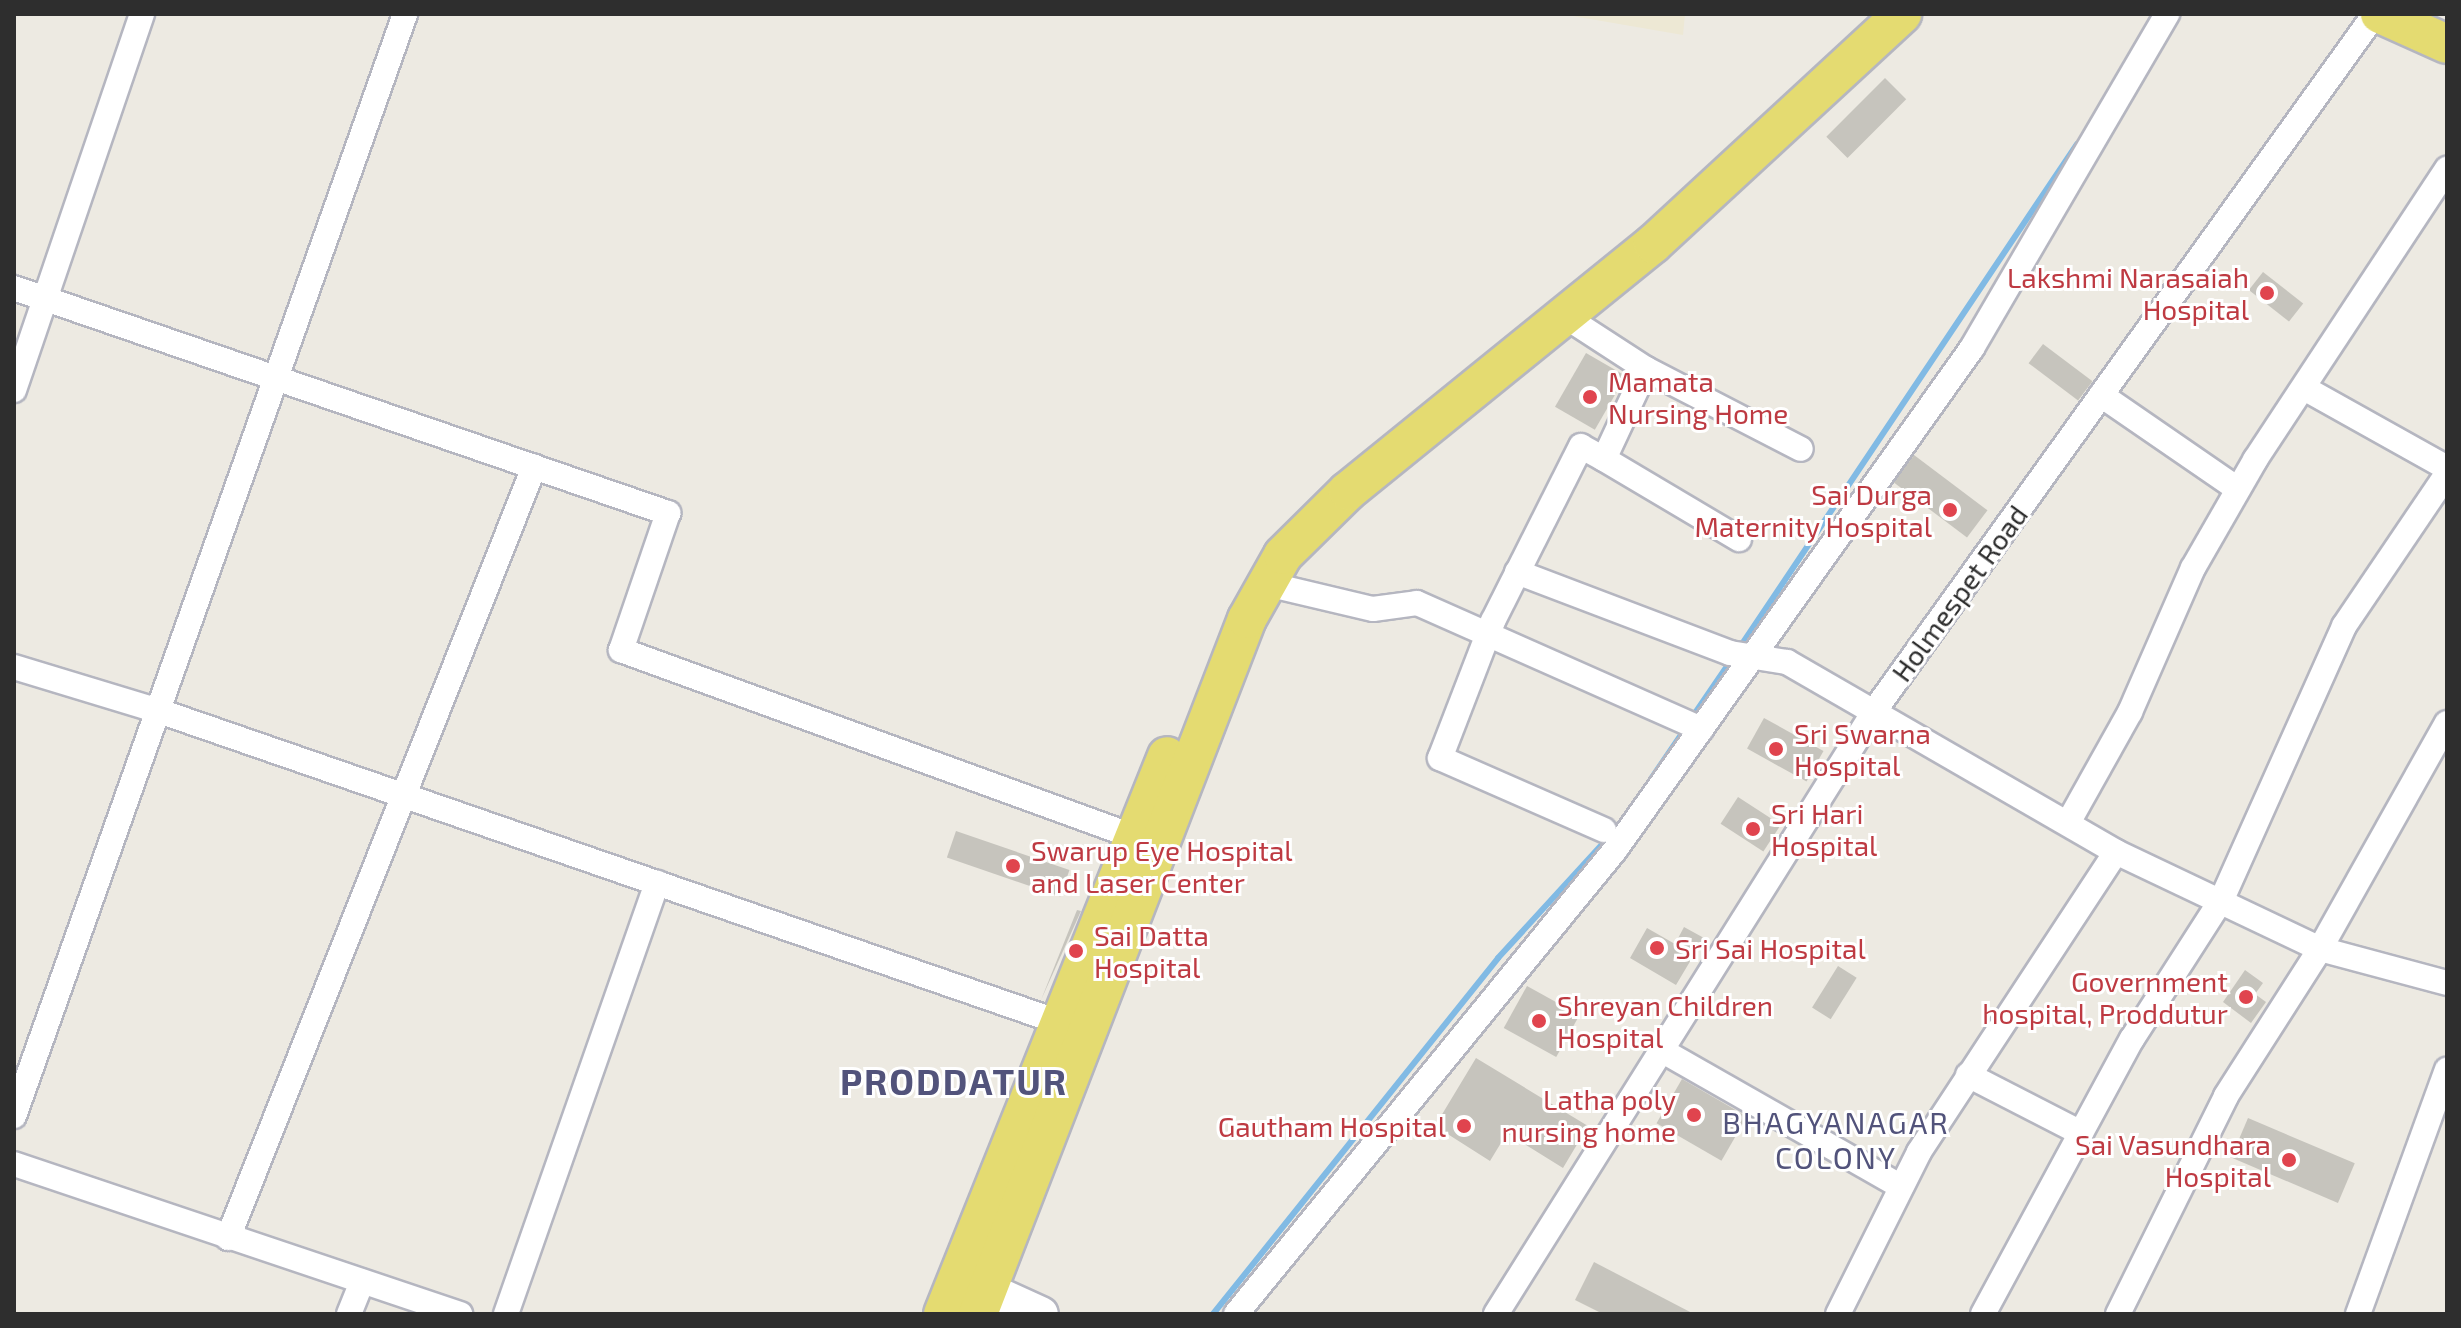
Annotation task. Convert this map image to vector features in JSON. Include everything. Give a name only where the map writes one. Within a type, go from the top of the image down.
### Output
[{"type":"main road","points":[[1147,842],[1197,680],[1265,539],[1579,278],[1866,14]]},
{"type":"main road","points":[[1041,1314],[983,1302],[1074,1028],[1147,842],[1247,619],[1283,555],[1348,491],[1566,317],[1902,14]]},
{"type":"main road","points":[[2377,14],[2447,44]]},
{"type":"main road","points":[[943,1314],[1074,1028]]},
{"type":"street","points":[[14,390],[48,300],[142,14]]},
{"type":"street","points":[[14,1116],[162,712],[405,14]]},
{"type":"street","points":[[1236,1314],[1615,850],[1972,348],[2167,14]]},
{"type":"street","name":"Holmespet Road","points":[[1496,1314],[1875,710],[2377,14]]},
{"type":"street","points":[[2068,823],[2130,712],[2193,568],[2238,489],[2447,169]]},
{"type":"street","points":[[14,288],[668,513],[621,650],[1147,842]]},
{"type":"street","points":[[1566,317],[1646,369],[1801,449]]},
{"type":"street","points":[[1604,459],[1646,369]]},
{"type":"street","points":[[2304,388],[2447,468]]},
{"type":"street","points":[[2101,395],[2238,489]]},
{"type":"street","points":[[1604,830],[1440,758],[1487,636],[1581,446],[1739,539]]},
{"type":"street","points":[[228,1238],[534,467]]},
{"type":"street","points":[[1983,1314],[2132,1039],[2222,899],[2344,626],[2447,474]]},
{"type":"street","points":[[1517,572],[1752,656],[1787,662],[1875,710],[2116,852],[2222,899],[2320,949],[2447,983]]},
{"type":"street","points":[[1267,584],[1373,609],[1417,603],[1701,729]]},
{"type":"street","points":[[14,667],[162,712],[1074,1028]]},
{"type":"street","points":[[2118,1314],[2226,1096],[2320,949],[2447,723]]},
{"type":"street","points":[[1838,1314],[1901,1187],[1968,1075],[2116,852]]},
{"type":"street","points":[[506,1314],[657,883]]},
{"type":"street","points":[[1663,1051],[1901,1187]]},
{"type":"street","points":[[2358,1314],[2447,1070]]},
{"type":"street","points":[[1968,1075],[2081,1133]]},
{"type":"street","points":[[14,1164],[461,1314]]},
{"type":"street","points":[[349,1314],[362,1282]]},
{"type":"shaded area","points":[[1561,14],[1685,14],[1683,35]]},
{"type":"building","points":[[1885,78],[1906,99],[1848,158],[1826,137]]},
{"type":"building","points":[[2263,272],[2303,303],[2289,322],[2249,290]]},
{"type":"building","points":[[2043,344],[2093,381],[2078,400],[2029,363]]},
{"type":"building","points":[[1586,353],[1626,376],[1595,430],[1555,407]]},
{"type":"building","points":[[1914,455],[1987,510],[1967,538],[1894,482]]},
{"type":"building","points":[[1764,718],[1823,751],[1807,782],[1747,749]]},
{"type":"building","points":[[1738,797],[1781,825],[1763,852],[1721,824]]},
{"type":"building","points":[[956,831],[1069,870],[1060,897],[947,857]]},
{"type":"building","points":[[1077,910],[1081,911],[1041,1000]]},
{"type":"building","points":[[1684,927],[1704,938],[1676,985],[1630,958],[1647,928],[1675,944]]},
{"type":"building","points":[[1838,966],[1857,978],[1831,1019],[1812,1008]]},
{"type":"building","points":[[2245,970],[2263,983],[2255,994],[2266,1002],[2251,1023],[2223,1002]]},
{"type":"building","points":[[1527,986],[1579,1015],[1556,1057],[1504,1028]]},
{"type":"building","points":[[1476,1058],[1588,1126],[1563,1168],[1507,1133],[1490,1161],[1435,1126]]},
{"type":"building","points":[[1682,1079],[1747,1116],[1721,1161],[1656,1123]]},
{"type":"building","points":[[2248,1118],[2355,1163],[2338,1203],[2231,1158]]},
{"type":"building","points":[[1594,1262],[1694,1314],[1603,1314],[1575,1300]]},
{"type":"waterway","points":[[1738,650],[2077,144]]},
{"type":"waterway","points":[[1691,719],[1732,659]]},
{"type":"waterway","points":[[1651,779],[1685,729]]},
{"type":"waterway","points":[[1213,1314],[1498,958],[1609,837]]},
{"type":"place","name":"Lakshmi Narasaiah Hospital","points":[[2267,293]]},
{"type":"place","name":"Mamata Nursing Home","points":[[1590,397]]},
{"type":"place","name":"Sai Durga Maternity Hospital","points":[[1950,510]]},
{"type":"place","name":"Sri Swarna Hospital","points":[[1776,749]]},
{"type":"place","name":"Sri Hari Hospital","points":[[1753,829]]},
{"type":"place","name":"Swarup Eye Hospital and Laser Center","points":[[1013,866]]},
{"type":"place","name":"Sri Sai Hospital","points":[[1657,948]]},
{"type":"place","name":"Sai Datta Hospital","points":[[1076,951]]},
{"type":"place","name":"Government hospital, Proddutur","points":[[2246,997]]},
{"type":"place","name":"Shreyan Children Hospital","points":[[1539,1021]]},
{"type":"place","name":"Latha poly nursing home","points":[[1694,1115]]},
{"type":"place","name":"Gautham Hospital","points":[[1464,1126]]},
{"type":"place","name":"Sai Vasundhara Hospital","points":[[2289,1160]]},
{"type":"district","name":"PRODDATUR","points":[[954,1081]]},
{"type":"district","name":"BHAGYANAGAR COLONY","points":[[1836,1139]]}]
